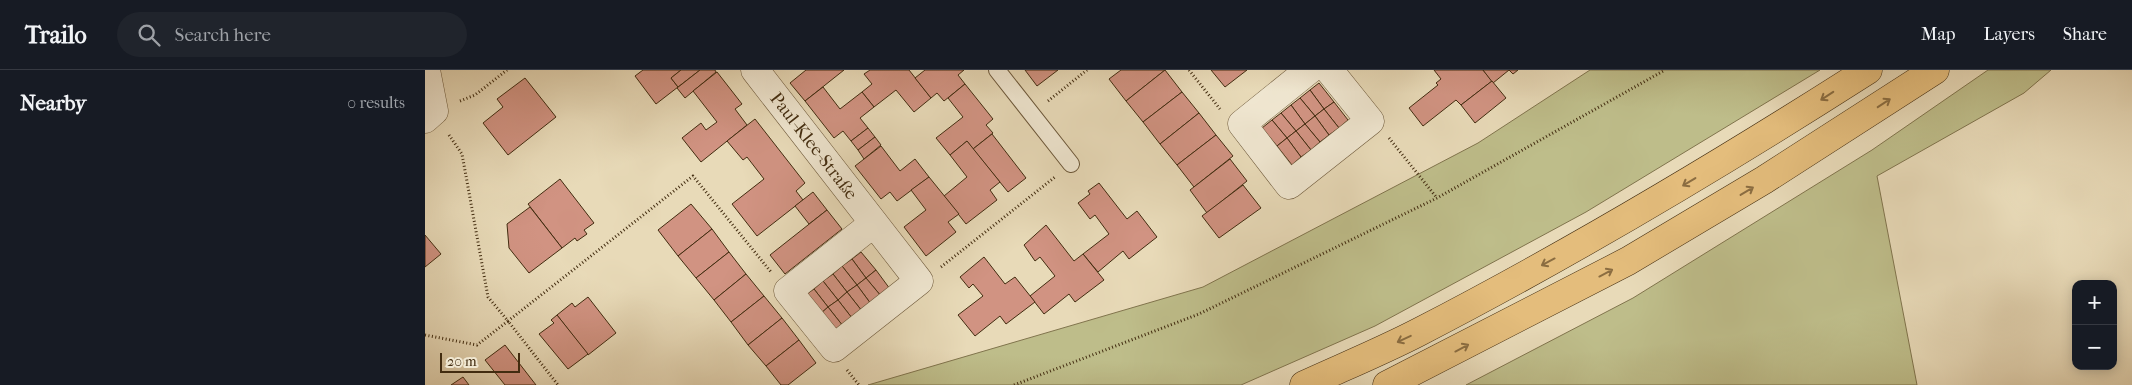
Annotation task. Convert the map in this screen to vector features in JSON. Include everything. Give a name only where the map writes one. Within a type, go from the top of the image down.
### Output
[{"type":"highway","points":[[1303,385],[1415,334],[1609,230],[1741,151],[1868,70]]},
{"type":"highway","points":[[1387,385],[1628,261],[1764,180],[1935,70]]},
{"type":"street","points":[[426,70],[430,115]]},
{"type":"street","name":"Paul-Klee-Straße","points":[[755,70],[919,281]]},
{"type":"street","points":[[1309,70],[1242,124],[1289,184],[1370,122],[1329,70]]},
{"type":"street","points":[[874,223],[788,291],[834,348],[919,281]]},
{"type":"lane","points":[[997,70],[1071,164]]},
{"type":"path","points":[[507,70],[475,95],[430,115],[462,154],[489,297],[558,385]]},
{"type":"path","points":[[1032,114],[1087,70]]},
{"type":"path","points":[[1189,70],[1230,121],[1242,124]]},
{"type":"path","points":[[1014,385],[1199,314],[1437,198],[1665,70]]},
{"type":"path","points":[[1370,122],[1382,129],[1437,198]]},
{"type":"path","points":[[919,281],[928,277],[1071,164]]},
{"type":"path","points":[[425,335],[477,345],[693,176],[761,262],[788,291]]},
{"type":"shaded area","points":[[1590,70],[1820,70],[1586,212],[1375,326],[1241,385],[868,385],[1203,287],[1478,143]]},
{"type":"shaded area","points":[[1988,70],[2051,70],[2024,93],[1877,176],[1917,385],[1466,385],[1633,298],[1872,150]]},
{"type":"building","points":[[643,70],[681,70],[671,78],[678,87],[656,104],[635,76]]},
{"type":"building","points":[[681,70],[700,70],[678,87],[671,78]]},
{"type":"building","points":[[700,70],[715,70],[716,72],[685,98],[677,88]]},
{"type":"building","points":[[806,70],[844,70],[805,101],[790,83]]},
{"type":"building","points":[[870,70],[909,70],[931,98],[914,112],[896,90],[874,107],[862,92],[872,84],[864,74]]},
{"type":"building","points":[[925,70],[964,70],[958,75],[965,84],[944,101],[937,93],[931,98],[915,78]]},
{"type":"building","points":[[1025,70],[1058,70],[1037,86]]},
{"type":"building","points":[[1121,70],[1165,70],[1126,101],[1109,79]]},
{"type":"building","points":[[1165,70],[1182,92],[1143,122],[1126,101]]},
{"type":"building","points":[[1211,70],[1247,70],[1225,87]]},
{"type":"building","points":[[1434,70],[1483,70],[1492,81],[1461,105],[1456,100],[1423,126],[1409,108],[1438,85],[1436,83],[1441,79]]},
{"type":"building","points":[[1483,70],[1509,70],[1493,83]]},
{"type":"building","points":[[1509,70],[1518,70],[1513,74]]},
{"type":"building","points":[[717,72],[742,104],[735,109],[747,125],[701,162],[682,138],[701,123],[706,130],[717,122],[693,91]]},
{"type":"building","points":[[525,78],[556,117],[508,155],[483,123],[503,107],[497,99]]},
{"type":"building","points":[[1492,81],[1506,98],[1475,123],[1461,105]]},
{"type":"building","points":[[1319,83],[1334,102],[1324,109],[1310,90]]},
{"type":"building","points":[[965,84],[993,119],[986,125],[993,133],[973,149],[967,141],[950,155],[936,138],[963,117],[948,98]]},
{"type":"building","points":[[823,87],[840,109],[862,92],[874,107],[860,118],[868,128],[851,141],[843,131],[834,138],[805,101]]},
{"type":"building","points":[[1310,90],[1324,109],[1315,116],[1300,98]]},
{"type":"building","points":[[1182,92],[1199,113],[1160,144],[1143,122]]},
{"type":"building","points":[[1300,98],[1315,116],[1305,124],[1291,105]]},
{"type":"building","points":[[1334,102],[1348,120],[1339,128],[1324,109]]},
{"type":"building","points":[[1291,105],[1305,124],[1296,131],[1281,113]]},
{"type":"building","points":[[1324,109],[1339,128],[1329,135],[1315,116]]},
{"type":"building","points":[[1199,113],[1216,135],[1177,165],[1160,144]]},
{"type":"building","points":[[1281,113],[1296,131],[1287,138],[1272,120]]},
{"type":"building","points":[[1315,116],[1329,135],[1320,142],[1305,124]]},
{"type":"building","points":[[755,119],[805,183],[796,191],[803,200],[757,236],[732,204],[764,179],[747,157],[743,160],[727,141]]},
{"type":"building","points":[[1272,120],[1287,138],[1277,146],[1262,128]]},
{"type":"building","points":[[1305,124],[1320,142],[1311,150],[1296,131]]},
{"type":"building","points":[[868,128],[875,137],[858,150],[851,141]]},
{"type":"building","points":[[1296,131],[1311,150],[1301,157],[1287,138]]},
{"type":"building","points":[[992,134],[1026,178],[1008,192],[973,149]]},
{"type":"building","points":[[1216,135],[1233,156],[1194,187],[1177,165]]},
{"type":"building","points":[[875,137],[881,145],[864,159],[858,150]]},
{"type":"building","points":[[1287,138],[1301,157],[1292,165],[1277,146]]},
{"type":"building","points":[[967,141],[1000,182],[990,190],[997,200],[966,224],[944,196],[967,177],[950,155]]},
{"type":"building","points":[[881,146],[900,171],[915,159],[929,177],[897,201],[890,192],[881,199],[855,166]]},
{"type":"building","points":[[1230,159],[1247,181],[1207,213],[1190,190]]},
{"type":"building","points":[[929,177],[959,214],[948,222],[956,232],[926,256],[904,227],[926,210],[911,190]]},
{"type":"building","points":[[560,179],[594,223],[584,230],[587,234],[577,241],[575,238],[562,248],[528,204]]},
{"type":"building","points":[[1099,183],[1127,219],[1137,211],[1157,237],[1129,259],[1123,251],[1098,272],[1083,254],[1109,234],[1095,215],[1090,219],[1078,203],[1090,194],[1088,191]]},
{"type":"building","points":[[1243,185],[1261,208],[1219,238],[1202,216]]},
{"type":"building","points":[[813,192],[827,210],[809,224],[795,206]]},
{"type":"building","points":[[691,204],[712,229],[678,256],[658,230]]},
{"type":"building","points":[[530,207],[562,248],[529,273],[509,248],[507,224]]},
{"type":"building","points":[[827,210],[842,229],[785,274],[770,255]]},
{"type":"building","points":[[1046,225],[1074,261],[1083,254],[1104,280],[1075,302],[1069,294],[1044,314],[1030,296],[1055,276],[1040,257],[1035,261],[1024,245]]},
{"type":"building","points":[[712,229],[729,252],[696,278],[678,256]]},
{"type":"building","points":[[425,235],[441,254],[425,267]]},
{"type":"building","points":[[729,252],[746,274],[714,300],[696,278]]},
{"type":"building","points":[[861,252],[876,270],[866,278],[852,259]]},
{"type":"building","points":[[984,257],[1005,284],[1015,277],[1035,302],[1006,324],[1000,316],[975,336],[958,315],[983,296],[973,284],[969,288],[960,277]]},
{"type":"building","points":[[852,259],[866,278],[857,285],[842,266]]},
{"type":"building","points":[[842,266],[857,285],[847,292],[833,274]]},
{"type":"building","points":[[876,270],[890,289],[881,296],[866,278]]},
{"type":"building","points":[[746,274],[764,296],[731,322],[714,300]]},
{"type":"building","points":[[833,274],[847,292],[838,300],[823,281]]},
{"type":"building","points":[[866,278],[881,296],[871,304],[857,285]]},
{"type":"building","points":[[823,281],[838,300],[828,307],[814,289]]},
{"type":"building","points":[[857,285],[871,304],[862,311],[847,292]]},
{"type":"building","points":[[814,289],[828,307],[819,315],[804,296]]},
{"type":"building","points":[[847,292],[862,311],[852,318],[838,300]]},
{"type":"building","points":[[764,296],[782,318],[748,345],[731,322]]},
{"type":"building","points":[[588,297],[616,333],[588,355],[557,315],[572,303],[575,307]]},
{"type":"building","points":[[838,300],[852,318],[843,326],[828,307]]},
{"type":"building","points":[[828,307],[843,326],[833,333],[819,315]]},
{"type":"building","points":[[557,315],[588,354],[568,369],[539,334],[554,323],[551,320]]},
{"type":"building","points":[[782,318],[799,340],[766,366],[748,345]]},
{"type":"building","points":[[799,340],[816,363],[788,385],[781,385],[766,366]]},
{"type":"building","points":[[505,345],[536,385],[505,385],[485,360]]},
{"type":"building","points":[[463,377],[469,385],[451,385]]}]
